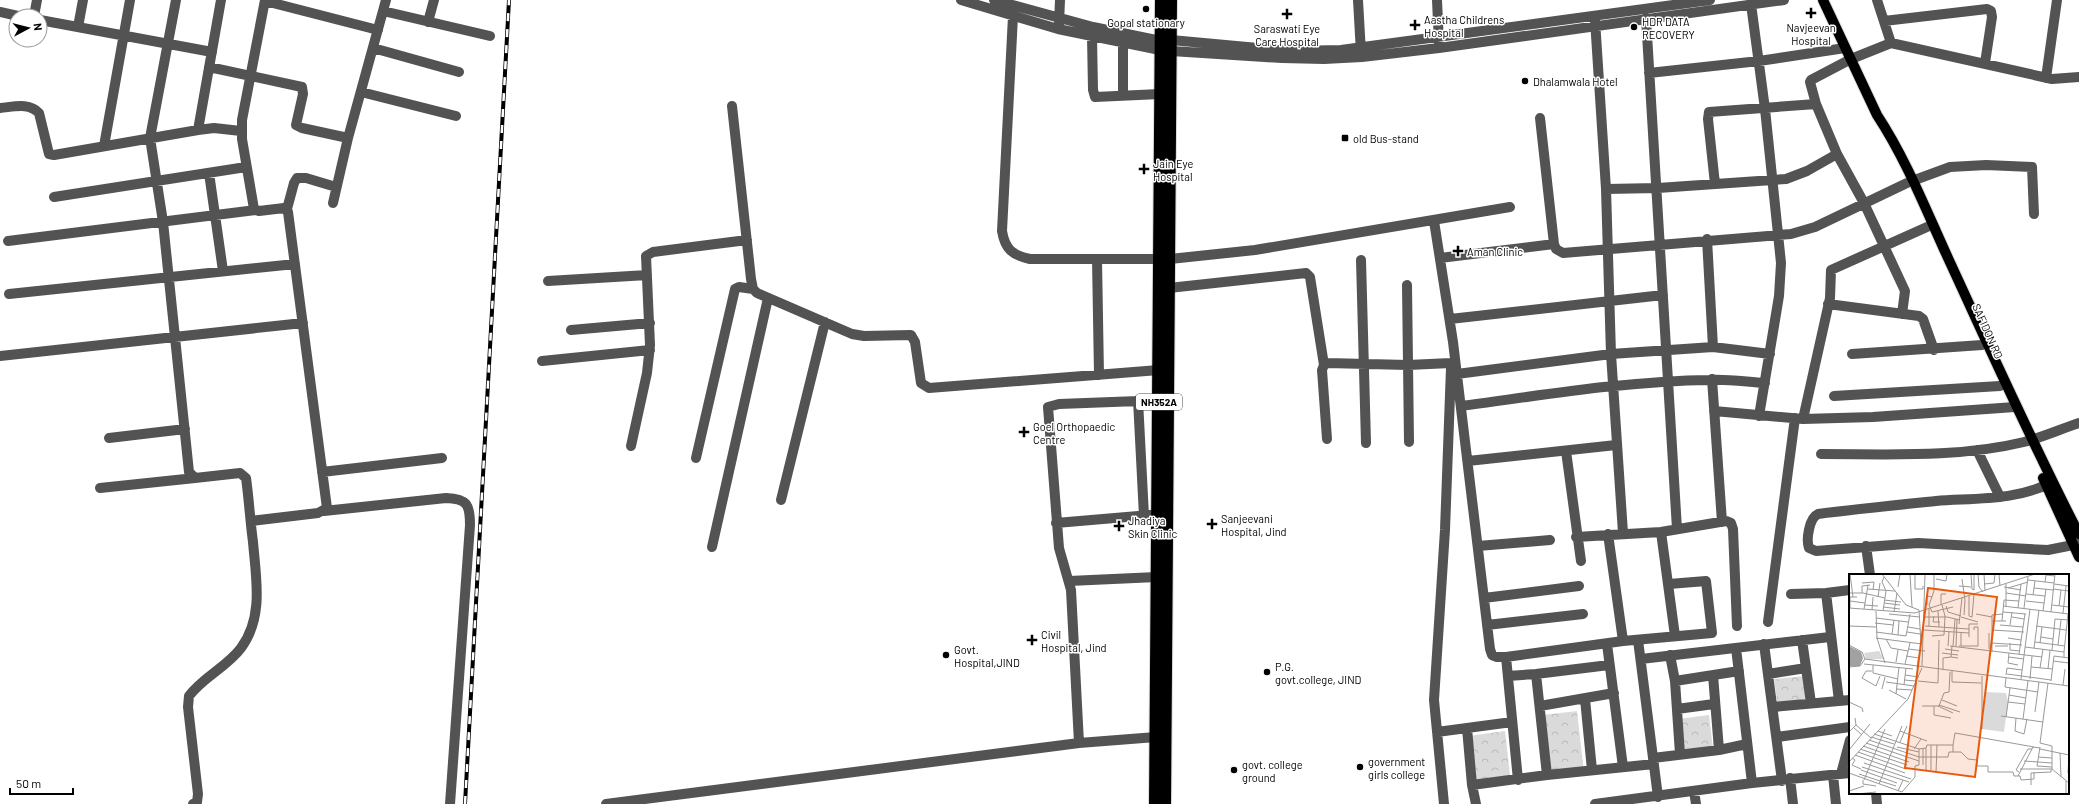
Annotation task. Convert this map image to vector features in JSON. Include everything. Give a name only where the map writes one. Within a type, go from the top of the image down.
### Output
[{"type":"highway","name":"NH352A","points":[[1160,0],[1166,46],[1164,259],[1159,370],[1164,400],[1165,804]]},
{"type":"highway","name":"NH352A","points":[[1155,804],[1158,514],[1170,288],[1164,259],[1160,94],[1171,0]]},
{"type":"main road","name":"SAFIDON RD","points":[[1823,0],[1877,115],[1888,131],[2012,407],[2076,542],[2079,557]]},
{"type":"main road","name":"SAFIDON RD","points":[[1910,182],[1927,227],[2000,386],[2012,407]]},
{"type":"main road","name":"SAFIDON RD","points":[[2049,484],[2079,534]]},
{"type":"street","points":[[78,27],[84,0]]},
{"type":"street","points":[[104,146],[130,0]]},
{"type":"street","points":[[176,0],[150,138],[163,222],[190,472],[195,478]]},
{"type":"street","points":[[198,130],[221,0]]},
{"type":"street","points":[[333,203],[348,138],[386,0]]},
{"type":"street","points":[[428,22],[434,0]]},
{"type":"street","points":[[961,0],[1058,29],[1123,43],[1290,51],[1361,52],[1439,43],[1595,20],[1710,0]]},
{"type":"street","points":[[1058,29],[1060,18],[1060,0]]},
{"type":"street","points":[[1358,0],[1361,52]]},
{"type":"street","points":[[1437,0],[1439,43]]},
{"type":"street","points":[[1595,20],[1646,18],[1784,0]]},
{"type":"street","points":[[1877,0],[1891,43]]},
{"type":"street","points":[[2046,78],[2057,0]]},
{"type":"street","points":[[256,210],[252,205],[241,131],[265,1],[378,30]]},
{"type":"street","points":[[1000,1],[1166,46]]},
{"type":"street","points":[[1751,4],[1765,109],[1779,236],[1781,279],[1759,416]]},
{"type":"street","points":[[1884,21],[1987,9],[1992,12],[1992,17],[1985,63]]},
{"type":"street","points":[[383,11],[490,36]]},
{"type":"street","points":[[1013,16],[1002,231],[1004,242],[1010,252],[1018,256],[1030,259],[1164,259],[1255,250],[1510,207]]},
{"type":"street","points":[[1646,18],[1658,188],[1667,382],[1677,529]]},
{"type":"street","points":[[1595,20],[1606,189],[1611,354],[1623,532]]},
{"type":"street","points":[[48,21],[212,52]]},
{"type":"street","points":[[1092,37],[1093,94],[1095,97],[1160,94]]},
{"type":"street","points":[[1123,43],[1123,96]]},
{"type":"street","points":[[1902,314],[1905,291],[1864,203],[1837,154],[1816,104],[1810,86],[1811,80],[1851,59],[1891,43],[2046,78],[2064,79],[2079,77]]},
{"type":"street","points":[[373,48],[459,72]]},
{"type":"street","points":[[1649,73],[1759,61],[1845,48]]},
{"type":"street","points":[[209,66],[302,87],[303,94],[296,120],[298,127],[348,138]]},
{"type":"street","points":[[361,92],[456,116]]},
{"type":"street","points":[[1715,184],[1707,114],[1720,111],[1765,109],[1816,104]]},
{"type":"street","points":[[0,108],[23,106],[34,108],[38,113],[49,154],[59,154],[214,128],[241,131]]},
{"type":"street","points":[[732,106],[753,289]]},
{"type":"street","points":[[1540,118],[1554,244],[1559,252],[1563,253],[1660,245],[1707,239],[1779,236],[1815,227],[1910,182],[1950,167],[1986,165],[2032,167],[2034,214]]},
{"type":"street","points":[[1606,189],[1658,188],[1772,180],[1796,176],[1837,154]]},
{"type":"street","points":[[54,197],[246,168]]},
{"type":"street","points":[[209,173],[223,271]]},
{"type":"street","points":[[324,511],[327,508],[287,209],[294,183],[298,178],[306,178],[336,187]]},
{"type":"street","points":[[8,241],[256,210],[287,209]]},
{"type":"street","points":[[1434,221],[1450,319],[1487,625],[1492,654],[1497,657],[1506,657],[1623,641],[1712,633],[1706,581],[1669,584]]},
{"type":"street","points":[[1768,622],[1799,419],[1828,304],[1831,270],[1927,227]]},
{"type":"street","points":[[1707,239],[1713,347]]},
{"type":"street","points":[[631,446],[647,373],[650,350],[646,256],[648,253],[747,240]]},
{"type":"street","points":[[1440,258],[1554,244]]},
{"type":"street","points":[[1097,259],[1099,375]]},
{"type":"street","points":[[1361,260],[1366,443]]},
{"type":"street","points":[[9,294],[294,264]]},
{"type":"street","points":[[1170,288],[1306,273],[1310,277],[1324,365],[1327,439]]},
{"type":"street","points":[[548,281],[647,275]]},
{"type":"street","points":[[1407,285],[1409,442]]},
{"type":"street","points":[[696,458],[735,289],[739,287],[753,289],[768,298],[858,335],[911,335],[915,342],[921,383],[929,388],[1159,370]]},
{"type":"street","points":[[1450,319],[1663,295]]},
{"type":"street","points":[[712,547],[768,298]]},
{"type":"street","points":[[1828,304],[1920,316],[1923,319],[1934,350]]},
{"type":"street","points":[[571,330],[650,322]]},
{"type":"street","points":[[781,500],[824,322]]},
{"type":"street","points":[[0,356],[302,323]]},
{"type":"street","points":[[1444,804],[1436,732],[1434,685],[1445,530],[1453,342]]},
{"type":"street","points":[[1852,354],[1934,350],[1982,345]]},
{"type":"street","points":[[1457,374],[1611,354],[1666,350],[1713,347],[1770,354]]},
{"type":"street","points":[[542,361],[650,350]]},
{"type":"street","points":[[1324,365],[1330,363],[1408,365],[1451,363]]},
{"type":"street","points":[[1461,406],[1614,386],[1712,379],[1765,383]]},
{"type":"street","points":[[1712,379],[1722,522]]},
{"type":"street","points":[[1834,396],[2000,386]]},
{"type":"street","points":[[1138,400],[1144,516]]},
{"type":"street","points":[[1079,743],[1069,581],[1060,556],[1056,523],[1048,407],[1059,404],[1164,400]]},
{"type":"street","points":[[1714,412],[1799,419],[1873,417],[2012,407]]},
{"type":"street","points":[[1821,454],[1915,454],[1977,450],[2028,441],[2079,422]]},
{"type":"street","points":[[109,438],[185,429]]},
{"type":"street","points":[[1468,461],[1616,445]]},
{"type":"street","points":[[1977,450],[2000,497]]},
{"type":"street","points":[[1566,451],[1576,537],[1581,561]]},
{"type":"street","points":[[322,472],[442,458]]},
{"type":"street","points":[[100,488],[236,473],[244,474],[246,478],[257,593],[256,612],[248,638],[234,656],[189,696],[188,707],[198,794],[197,802],[194,804]]},
{"type":"street","points":[[2049,484],[2000,497],[1936,501],[1815,515],[1807,539],[1809,548],[1813,551],[1918,543],[2048,550],[2076,542]]},
{"type":"street","points":[[250,521],[324,511],[446,498],[462,500],[467,505],[470,513],[470,525],[450,804]]},
{"type":"street","points":[[1056,523],[1158,514]]},
{"type":"street","points":[[1576,537],[1623,532],[1661,532],[1722,522],[1731,523],[1733,529],[1737,626]]},
{"type":"street","points":[[1661,532],[1675,636]]},
{"type":"street","points":[[1608,534],[1623,641]]},
{"type":"street","points":[[1478,546],[1550,540]]},
{"type":"street","points":[[1866,546],[1870,574]]},
{"type":"street","points":[[1069,581],[1157,577]]},
{"type":"street","points":[[1484,598],[1579,586]]},
{"type":"street","points":[[1791,594],[1826,593],[1849,590]]},
{"type":"street","points":[[1826,593],[1830,637],[1839,701]]},
{"type":"street","points":[[1487,625],[1583,614]]},
{"type":"street","points":[[1641,659],[1830,637]]},
{"type":"street","points":[[1638,640],[1658,796]]},
{"type":"street","points":[[1802,640],[1811,703]]},
{"type":"street","points":[[1607,644],[1623,767]]},
{"type":"street","points":[[1764,644],[1777,736],[1786,780],[1793,804]]},
{"type":"street","points":[[1736,648],[1752,783]]},
{"type":"street","points":[[1670,655],[1675,681],[1680,754]]},
{"type":"street","points":[[1506,657],[1518,780]]},
{"type":"street","points":[[1508,676],[1610,665]]},
{"type":"street","points":[[1768,674],[1806,668]]},
{"type":"street","points":[[1675,681],[1739,671]]},
{"type":"street","points":[[1536,674],[1547,774]]},
{"type":"street","points":[[1713,676],[1714,704],[1719,750]]},
{"type":"street","points":[[1540,706],[1614,693]]},
{"type":"street","points":[[1585,699],[1592,770]]},
{"type":"street","points":[[1773,707],[1849,700]]},
{"type":"street","points":[[1677,709],[1714,704]]},
{"type":"street","points":[[1436,732],[1512,722]]},
{"type":"street","points":[[1777,736],[1849,727]]},
{"type":"street","points":[[1467,728],[1472,785],[1476,804]]},
{"type":"street","points":[[606,804],[1079,743],[1156,738]]},
{"type":"street","points":[[1472,785],[1518,780],[1547,774],[1623,767],[1680,754],[1719,750],[1747,744]]},
{"type":"street","points":[[1836,804],[1841,774],[1849,744]]},
{"type":"street","points":[[1595,804],[1639,801],[1658,796],[1752,783],[1841,774]]},
{"type":"street","points":[[1694,792],[1696,804]]},
{"type":"street","points":[[1876,794],[1877,804]]},
{"type":"green space","points":[[1805,676],[1808,705],[1778,708],[1774,679]]},
{"type":"green space","points":[[1577,711],[1584,773],[1549,776],[1543,715]]},
{"type":"green space","points":[[1709,715],[1713,749],[1683,753],[1679,719]]},
{"type":"green space","points":[[1505,731],[1511,784],[1475,788],[1469,736]]},
{"type":"railway","points":[[465,804],[509,0]]},
{"type":"place","name":"Gopal stationary","points":[[1146,9]]},
{"type":"place","name":"Navjeevan Hospital","points":[[1811,13]]},
{"type":"place","name":"Saraswati Eye Care Hospital","points":[[1287,14]]},
{"type":"place","name":"Aastha Childrens Hospital","points":[[1415,25]]},
{"type":"place","name":"HDR DATA RECOVERY","points":[[1634,27]]},
{"type":"place","name":"Dhalamwala Hotel","points":[[1525,81]]},
{"type":"place","name":"old Bus-stand","points":[[1345,138]]},
{"type":"place","name":"Jain Eye Hospital","points":[[1144,169]]},
{"type":"place","name":"Aman Clinic","points":[[1458,251]]},
{"type":"place","name":"Goel Orthopaedic Centre","points":[[1024,432]]},
{"type":"place","name":"Sanjeevani Hospital, Jind","points":[[1212,524]]},
{"type":"place","name":"Jhadiya Skin Clinic","points":[[1119,526]]},
{"type":"place","name":"Civil Hospital, Jind","points":[[1032,640]]},
{"type":"place","name":"Govt. Hospital,JIND","points":[[946,655]]},
{"type":"place","name":"P.G. govt.college, JIND","points":[[1267,672]]},
{"type":"place","name":"government girls college","points":[[1360,767]]},
{"type":"place","name":"govt. college ground","points":[[1234,770]]}]
